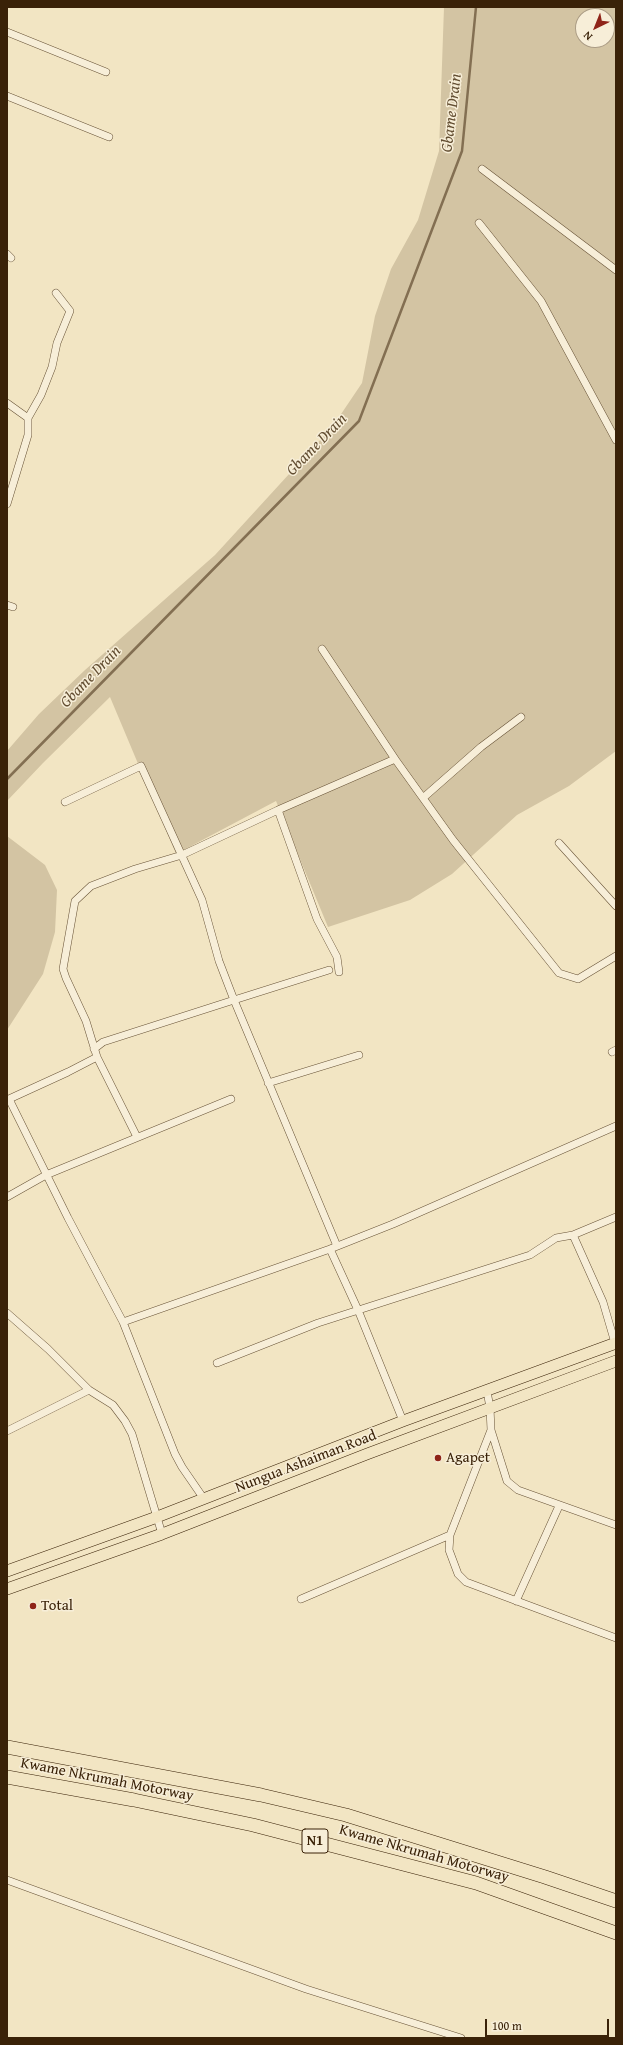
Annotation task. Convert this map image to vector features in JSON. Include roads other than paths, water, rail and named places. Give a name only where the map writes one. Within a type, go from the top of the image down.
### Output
[{"type":"highway","name":"Kwame Nkrumah Motorway","points":[[7,1747],[261,1795],[346,1815],[545,1877],[616,1901]]},
{"type":"highway","name":"Kwame Nkrumah Motorway","points":[[7,1777],[134,1800],[253,1825],[476,1884],[616,1933]]},
{"type":"main road","name":"Nungua Ashaiman Road","points":[[7,1571],[157,1517],[403,1421],[615,1343]]},
{"type":"main road","name":"Nungua Ashaiman Road","points":[[7,1589],[162,1534],[367,1454],[616,1361]]},
{"type":"street","points":[[7,32],[106,72]]},
{"type":"street","points":[[7,96],[109,136]]},
{"type":"street","points":[[482,169],[616,270]]},
{"type":"street","points":[[479,223],[541,301],[616,440]]},
{"type":"street","points":[[7,504],[28,435],[28,418],[41,395],[52,367],[57,343],[70,311],[56,293]]},
{"type":"street","points":[[7,403],[28,418]]},
{"type":"street","points":[[322,649],[395,759],[453,840],[559,973],[578,979],[616,956]]},
{"type":"street","points":[[423,798],[481,747],[522,717]]},
{"type":"street","points":[[137,1137],[97,1057],[86,1021],[63,969],[75,901],[91,886],[135,869],[182,855],[278,810],[395,759]]},
{"type":"street","points":[[65,802],[141,766],[202,900],[220,961],[234,1000],[403,1421]]},
{"type":"street","points":[[278,810],[317,919],[337,957],[339,972]]},
{"type":"street","points":[[559,843],[616,906]]},
{"type":"street","points":[[94,1049],[103,1042],[329,970]]},
{"type":"street","points":[[268,1082],[359,1055]]},
{"type":"street","points":[[97,1057],[9,1099],[123,1322],[175,1454],[182,1467],[204,1498]]},
{"type":"street","points":[[7,1197],[46,1174],[231,1098]]},
{"type":"street","points":[[123,1322],[333,1248],[393,1224],[616,1126]]},
{"type":"street","points":[[217,1363],[318,1323],[517,1260],[530,1255],[550,1241],[616,1218]]},
{"type":"street","points":[[573,1234],[603,1302],[615,1343]]},
{"type":"street","points":[[7,1314],[48,1349],[89,1390],[113,1405],[125,1420],[132,1434],[162,1534]]},
{"type":"street","points":[[7,1431],[89,1390]]},
{"type":"street","points":[[487,1390],[491,1430],[507,1481],[518,1490],[559,1506],[616,1525]]},
{"type":"street","points":[[491,1430],[450,1535],[449,1550],[458,1574],[466,1582],[616,1638]]},
{"type":"street","points":[[516,1601],[559,1506]]},
{"type":"street","points":[[301,1599],[450,1535]]},
{"type":"street","points":[[7,1880],[306,1989],[461,2038]]},
{"type":"waterway","name":"Gbame Drain","points":[[7,779],[359,421],[462,151],[476,7]]},
{"type":"place","name":"Agapet","points":[[438,1458]]},
{"type":"place","name":"Total","points":[[33,1606]]}]
